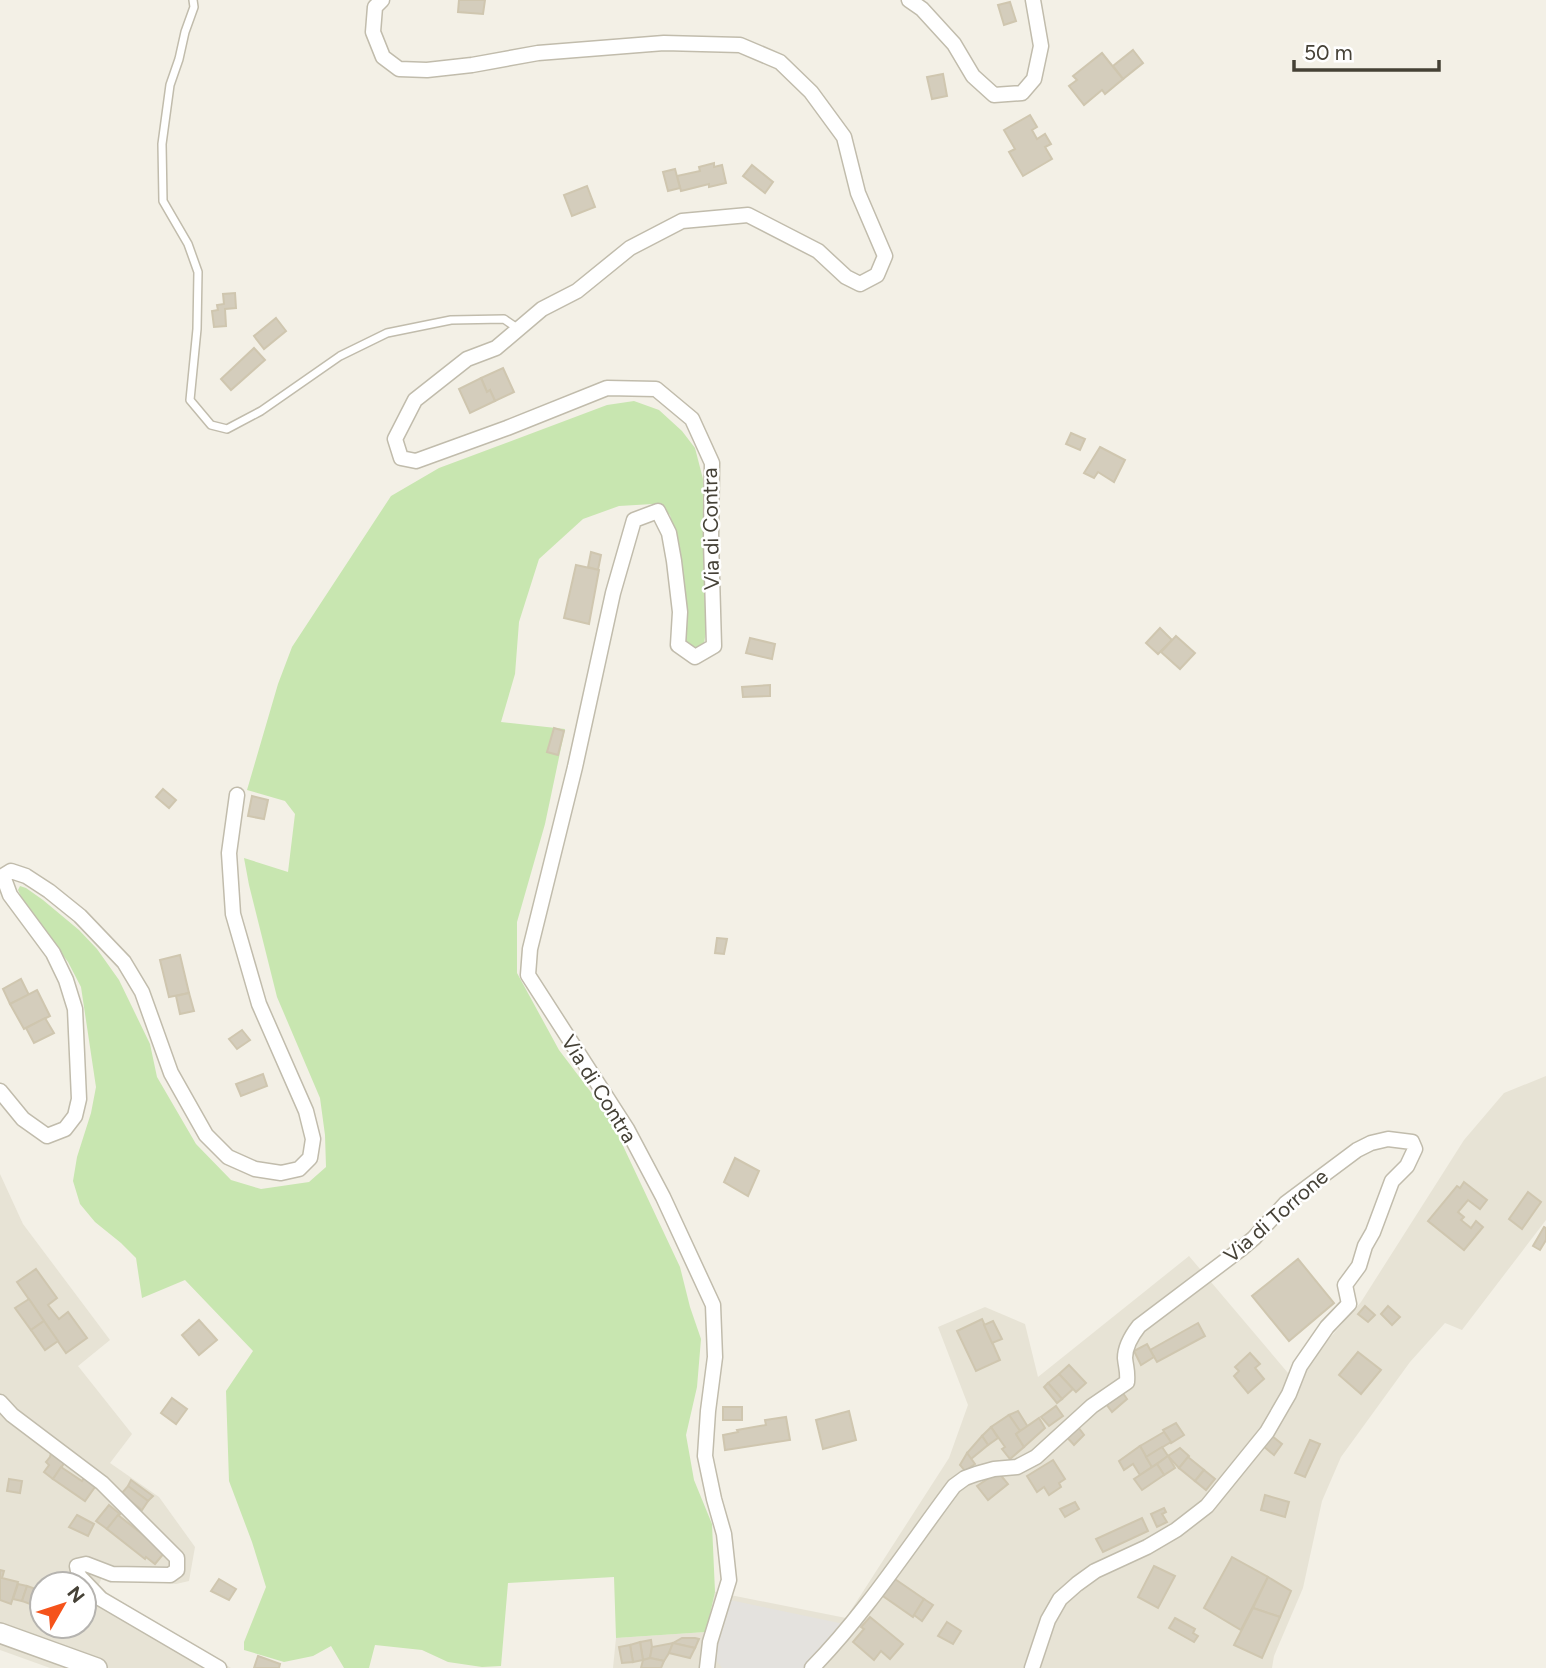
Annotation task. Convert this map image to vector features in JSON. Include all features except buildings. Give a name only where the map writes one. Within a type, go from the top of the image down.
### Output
[{"type":"street","name":"Via di Contra","points":[[382,0],[375,7],[373,32],[383,57],[399,69],[427,70],[538,53],[653,43],[740,45],[780,62],[811,92],[844,137],[858,193],[885,256],[877,275],[860,284],[846,277],[818,251],[748,215],[682,221],[630,248],[577,290],[542,309],[496,348],[467,359],[415,400],[395,439],[401,458],[416,461],[607,388],[656,389],[692,419],[712,463],[714,646],[695,657],[678,645],[680,612],[670,533],[657,511],[634,520],[613,593],[575,766],[530,949],[528,975],[627,1129],[663,1197],[713,1305],[715,1357],[705,1457],[724,1534],[729,1580],[710,1642],[707,1668]]},
{"type":"street","points":[[909,0],[922,9],[954,44],[973,76],[995,95],[1022,93],[1034,79],[1041,46],[1033,0]]},
{"type":"street","points":[[0,1091],[23,1119],[47,1136],[65,1129],[75,1116],[79,1099],[75,1009],[66,980],[53,953],[10,895],[3,876],[11,871],[26,876],[49,891],[80,916],[124,962],[142,992],[171,1073],[206,1135],[228,1157],[255,1169],[281,1174],[299,1169],[310,1158],[313,1139],[306,1111],[259,1004],[233,914],[229,853],[237,795]]},
{"type":"street","name":"Via di Torrone","points":[[812,1668],[855,1618],[954,1486],[976,1474],[1017,1467],[1036,1457],[1092,1406],[1126,1382],[1128,1371],[1125,1356],[1131,1335],[1139,1326],[1254,1238],[1286,1203],[1357,1150],[1371,1143],[1388,1139],[1412,1142],[1415,1149],[1407,1166],[1392,1181],[1373,1232],[1364,1246],[1359,1266],[1345,1285],[1349,1304],[1327,1327],[1300,1366],[1289,1394],[1267,1432],[1207,1506],[1176,1530],[1147,1547],[1095,1571],[1060,1599],[1048,1620],[1032,1668]]},
{"type":"street","points":[[0,1402],[12,1415],[102,1483],[177,1558],[177,1570],[170,1575],[112,1574],[86,1564],[77,1566],[79,1576],[101,1600],[219,1668]]},
{"type":"street","points":[[0,1633],[97,1668]]},
{"type":"lane","points":[[193,0],[194,7],[170,85],[162,144],[163,201],[188,244],[198,272],[197,329],[190,400],[211,425],[227,429],[239,423],[261,411],[340,356],[387,333],[451,320],[503,319],[517,328]]},
{"type":"shaded area","points":[[1546,1076],[1546,1220],[1462,1330],[1445,1323],[1410,1362],[1341,1457],[1322,1501],[1303,1588],[1274,1656],[1272,1668],[613,1668],[616,1638],[706,1632],[715,1592],[846,1618],[949,1458],[968,1405],[938,1327],[985,1307],[1025,1324],[1038,1377],[1189,1256],[1299,1386],[1309,1362],[1361,1302],[1464,1140],[1504,1093]]},
{"type":"shaded area","points":[[0,1174],[23,1224],[110,1340],[78,1366],[132,1434],[110,1463],[159,1497],[195,1547],[189,1581],[176,1584],[102,1577],[98,1587],[231,1668],[50,1668],[0,1650]]},
{"type":"shaded area","points":[[730,1600],[844,1624],[806,1668],[722,1668],[713,1656]]},
{"type":"green space","points":[[634,401],[659,410],[682,431],[695,448],[703,479],[707,624],[704,644],[693,649],[683,642],[681,572],[670,515],[653,504],[619,506],[583,519],[539,559],[519,622],[515,674],[501,722],[565,729],[545,824],[517,922],[517,973],[559,1050],[609,1116],[680,1267],[701,1339],[697,1387],[686,1435],[694,1480],[712,1524],[715,1592],[706,1632],[616,1638],[614,1577],[508,1583],[501,1666],[482,1667],[448,1662],[422,1650],[375,1645],[369,1668],[344,1668],[331,1646],[313,1656],[284,1662],[244,1650],[244,1642],[266,1587],[229,1481],[226,1391],[253,1351],[185,1280],[142,1298],[136,1258],[95,1222],[80,1204],[73,1181],[96,1087],[81,987],[68,962],[24,903],[18,890],[20,886],[26,888],[43,900],[97,949],[119,980],[150,1044],[157,1077],[196,1144],[231,1180],[261,1189],[309,1182],[326,1167],[320,1098],[277,997],[244,858],[288,872],[295,814],[285,801],[247,790],[278,684],[292,647],[391,496],[439,468],[607,405]]}]
